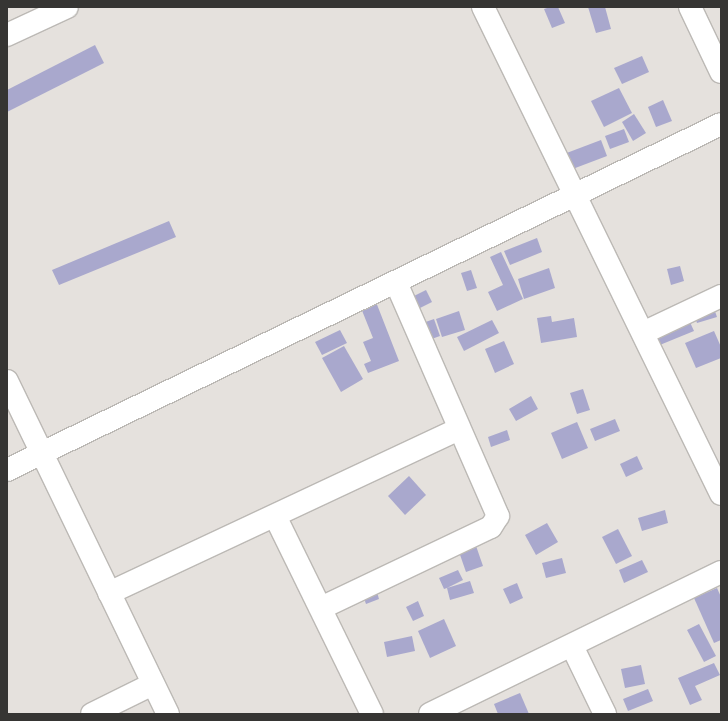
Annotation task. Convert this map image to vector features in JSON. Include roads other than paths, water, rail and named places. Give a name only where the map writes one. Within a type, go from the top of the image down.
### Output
[{"type":"street","points":[[7,35],[34,14],[67,7]]},
{"type":"street","points":[[483,7],[574,194],[644,333],[721,494]]},
{"type":"street","points":[[690,7],[721,72]]},
{"type":"street","points":[[7,470],[396,283],[574,194],[721,124]]},
{"type":"street","points":[[321,608],[492,527],[496,522],[496,510],[459,429],[396,283]]},
{"type":"street","points":[[644,333],[721,296]]},
{"type":"street","points":[[7,381],[168,714]]},
{"type":"street","points":[[109,593],[459,429]]},
{"type":"street","points":[[275,516],[372,714]]},
{"type":"street","points":[[430,714],[721,572]]},
{"type":"street","points":[[572,646],[605,714]]},
{"type":"street","points":[[92,714],[153,684]]}]
